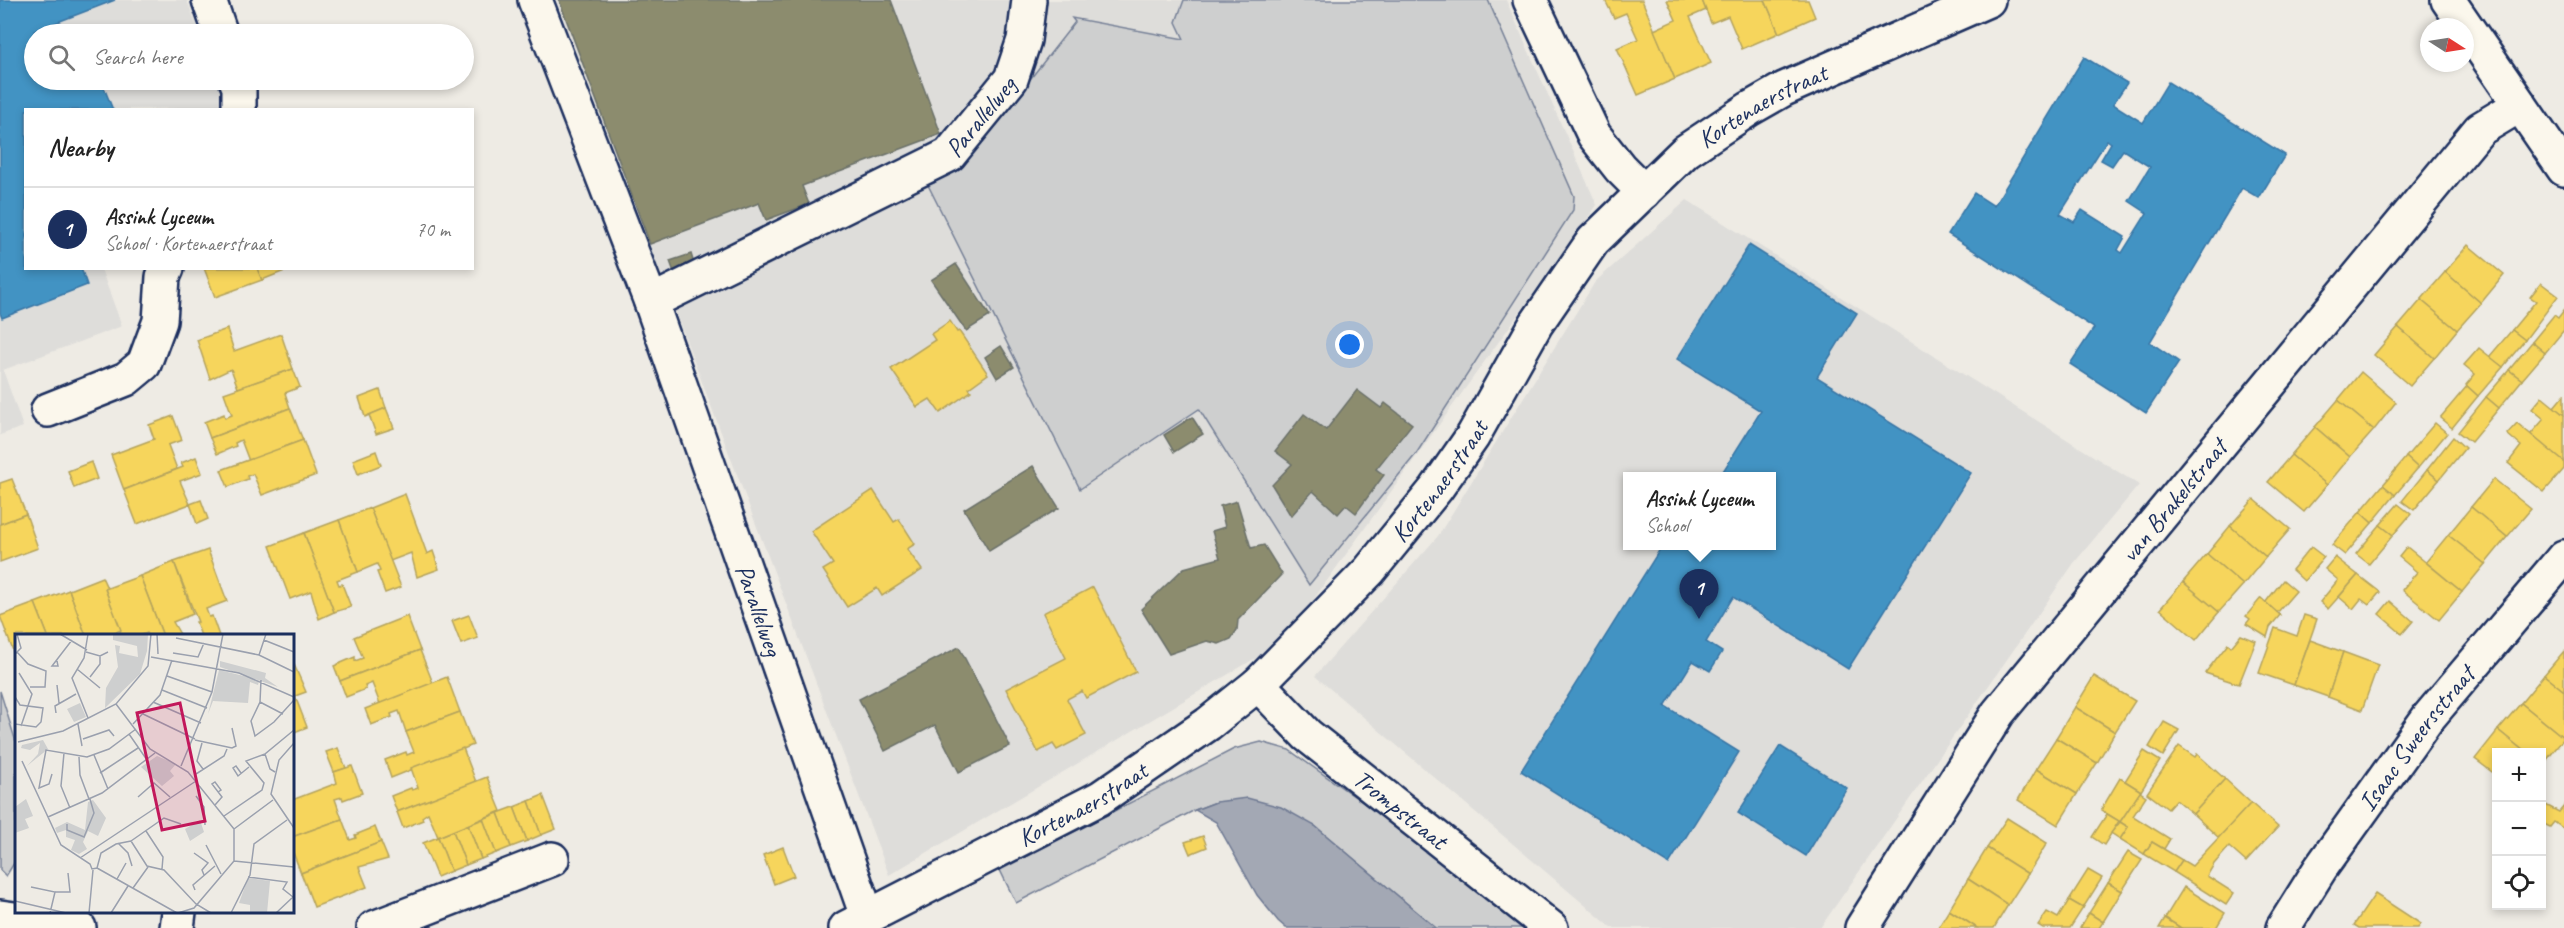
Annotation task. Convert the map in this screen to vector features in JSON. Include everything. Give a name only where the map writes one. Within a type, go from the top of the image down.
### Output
[{"type":"street","points":[[209,0],[217,24]]},
{"type":"street","name":"Parallelweg","points":[[535,0],[651,302],[857,922]]},
{"type":"street","name":"Parallelweg","points":[[651,302],[949,155],[1011,79],[1024,40],[1029,0]]},
{"type":"street","points":[[1530,0],[1594,135],[1620,168],[1644,192]]},
{"type":"street","name":"Kortenaerstraat","points":[[857,922],[1100,798],[1208,724],[1258,684],[1369,571],[1436,489],[1473,436],[1536,324],[1593,241],[1686,151],[1784,89],[1988,0]]},
{"type":"street","points":[[2448,0],[2564,169]]},
{"type":"street","points":[[239,90],[239,108]]},
{"type":"street","name":"van Brakelstraat","points":[[1862,928],[1998,713],[2480,129],[2520,105]]},
{"type":"street","points":[[48,410],[126,379],[144,364],[160,321],[163,277],[166,270]]},
{"type":"street","name":"Isaac Sweersstraat","points":[[2283,928],[2320,869],[2428,718],[2564,557]]},
{"type":"street","name":"Trompstraat","points":[[1258,684],[1307,735],[1551,928]]},
{"type":"street","points":[[374,928],[552,859]]},
{"type":"street","points":[[177,928],[179,913]]},
{"type":"street","points":[[0,917],[79,928]]},
{"type":"shaded area","points":[[0,0],[187,0],[196,24],[24,24],[24,90],[220,90],[226,108],[24,108],[24,270],[101,270],[122,326],[3,370],[23,427],[0,435]]},
{"type":"shaded area","points":[[557,0],[1506,0],[1597,205],[1283,642],[889,875]]},
{"type":"shaded area","points":[[1184,0],[1488,0],[1574,196],[1573,210],[1416,454],[1309,585],[1199,409],[1080,489],[928,185],[934,183],[983,139],[1075,22],[1072,18],[1184,39],[1176,22]]},
{"type":"shaded area","points":[[1687,200],[2139,485],[2074,563],[1820,928],[1612,928],[1315,676],[1438,536],[1595,282]]},
{"type":"shaded area","points":[[0,691],[15,739],[15,862],[6,876],[0,870]]},
{"type":"shaded area","points":[[1261,742],[1289,750],[1406,833],[1528,928],[1436,928],[1315,826],[1216,802],[1195,810],[1016,903],[1000,870],[1234,749]]},
{"type":"shaded area","points":[[1247,798],[1281,807],[1315,826],[1436,928],[1286,928],[1257,895],[1216,822],[1195,810],[1216,802]]},
{"type":"building: Homes","points":[[1605,0],[1642,0],[1675,79],[1638,95],[1617,48],[1638,39],[1626,13],[1614,18]]},
{"type":"building: Homes","points":[[1667,0],[1702,0],[1706,10],[1690,17],[1711,63],[1675,79],[1654,30],[1676,20]]},
{"type":"building: Homes","points":[[1702,0],[1765,0],[1779,33],[1742,49],[1728,16],[1711,23]]},
{"type":"building: Homes","points":[[1765,0],[1808,0],[1815,17],[1779,33]]},
{"type":"building: Homes","points":[[2468,245],[2504,275],[2481,303],[2445,272]]},
{"type":"building: Homes","points":[[205,270],[258,270],[262,280],[215,297]]},
{"type":"building: Homes","points":[[258,270],[287,270],[262,280]]},
{"type":"building: Homes","points":[[2445,272],[2481,303],[2457,330],[2421,300]]},
{"type":"building: Homes","points":[[2541,283],[2558,296],[2525,340],[2512,330],[2536,301],[2530,297]]},
{"type":"building: Homes","points":[[2421,300],[2457,330],[2434,358],[2398,327]]},
{"type":"building: Homes","points":[[2564,310],[2564,330],[2545,353],[2532,342],[2554,315],[2558,318]]},
{"type":"building: Homes","points":[[950,321],[988,374],[969,388],[971,391],[940,413],[930,399],[917,407],[891,369],[935,340],[931,334]]},
{"type":"building: Homes","points":[[2398,327],[2434,358],[2410,386],[2374,355]]},
{"type":"building: Homes","points":[[227,329],[234,351],[281,334],[293,369],[238,388],[231,369],[210,379],[197,340]]},
{"type":"building: Homes","points":[[2512,330],[2525,340],[2503,367],[2489,357]]},
{"type":"building: Homes","points":[[2532,342],[2545,353],[2522,380],[2509,370]]},
{"type":"building: Homes","points":[[2479,348],[2503,367],[2478,396],[2466,385],[2475,374],[2464,365]]},
{"type":"building: Homes","points":[[293,369],[300,387],[285,393],[290,408],[210,438],[204,422],[224,414],[225,418],[232,415],[224,393]]},
{"type":"building: Homes","points":[[2509,370],[2522,380],[2499,408],[2486,397]]},
{"type":"building: Homes","points":[[2361,372],[2396,402],[2374,430],[2338,400]]},
{"type":"building: Homes","points":[[2467,386],[2478,396],[2452,428],[2440,418]]},
{"type":"building: Homes","points":[[380,390],[386,408],[365,417],[359,398]]},
{"type":"building: Homes","points":[[2564,395],[2564,415],[2554,407]]},
{"type":"building: Homes","points":[[2486,397],[2499,408],[2471,442],[2458,432]]},
{"type":"building: Homes","points":[[2542,397],[2564,415],[2564,462],[2530,435],[2544,419],[2532,409]]},
{"type":"building: Homes","points":[[2338,400],[2374,430],[2350,457],[2315,427]]},
{"type":"building: Homes","points":[[290,408],[303,440],[249,461],[241,440],[235,443],[236,446],[217,454],[210,438]]},
{"type":"building: Homes","points":[[386,408],[394,428],[376,434],[369,415]]},
{"type":"building: Homes","points":[[173,416],[182,440],[168,445],[177,469],[124,490],[111,455],[154,439],[149,425]]},
{"type":"building: Homes","points":[[2435,423],[2447,433],[2418,468],[2406,457]]},
{"type":"building: Homes","points":[[2517,423],[2564,462],[2564,469],[2544,492],[2508,463],[2521,446],[2507,434]]},
{"type":"building: Homes","points":[[2315,427],[2350,457],[2327,485],[2291,455]]},
{"type":"building: Homes","points":[[2453,437],[2465,448],[2439,480],[2427,470]]},
{"type":"building: Homes","points":[[303,440],[316,475],[262,495],[253,474],[247,476],[248,479],[228,487],[221,470]]},
{"type":"building: Homes","points":[[376,451],[381,465],[358,474],[353,460]]},
{"type":"building: Homes","points":[[2291,455],[2327,485],[2304,512],[2268,482]]},
{"type":"building: Homes","points":[[196,457],[202,473],[180,481],[190,504],[137,524],[124,490],[183,467],[181,463]]},
{"type":"building: Homes","points":[[2406,457],[2418,468],[2395,495],[2383,485]]},
{"type":"building: Homes","points":[[91,462],[97,479],[74,488],[68,471]]},
{"type":"building: Homes","points":[[2427,470],[2439,480],[2414,510],[2402,501]]},
{"type":"building: Homes","points":[[12,479],[26,514],[0,524],[0,483]]},
{"type":"building: Homes","points":[[2494,479],[2531,509],[2507,537],[2471,507]]},
{"type":"building: Homes","points":[[2383,485],[2395,495],[2372,523],[2360,512]]},
{"type":"building: Homes","points":[[873,490],[894,522],[899,519],[915,544],[907,549],[922,570],[882,596],[877,588],[847,607],[823,570],[833,564],[811,531]]},
{"type":"building: Homes","points":[[405,494],[427,554],[433,551],[439,569],[417,577],[411,553],[390,561],[370,508]]},
{"type":"building: Homes","points":[[2254,499],[2290,529],[2266,557],[2230,526]]},
{"type":"building: Homes","points":[[201,500],[208,519],[197,524],[190,504]]},
{"type":"building: Homes","points":[[2398,504],[2411,514],[2393,535],[2380,525]]},
{"type":"building: Homes","points":[[2471,507],[2507,537],[2485,564],[2448,535]]},
{"type":"building: Homes","points":[[370,508],[401,587],[385,593],[377,572],[380,571],[377,564],[358,572],[339,520]]},
{"type":"building: Homes","points":[[2360,512],[2372,523],[2345,555],[2332,545]]},
{"type":"building: Homes","points":[[26,514],[38,548],[0,562],[0,524]]},
{"type":"building: Homes","points":[[339,520],[358,572],[337,580],[339,585],[342,584],[351,607],[334,612],[304,533]]},
{"type":"building: Homes","points":[[2380,525],[2393,535],[2369,564],[2356,554]]},
{"type":"building: Homes","points":[[2230,526],[2266,557],[2243,585],[2207,554]]},
{"type":"building: Homes","points":[[304,533],[334,612],[319,619],[311,591],[290,599],[270,546]]},
{"type":"building: Homes","points":[[2448,535],[2485,564],[2462,592],[2426,562]]},
{"type":"building: Homes","points":[[2311,547],[2324,557],[2304,581],[2292,570]]},
{"type":"building: Homes","points":[[2407,547],[2462,592],[2439,620],[2402,590],[2417,572],[2399,557]]},
{"type":"building: Homes","points":[[208,550],[227,601],[206,609],[209,617],[212,616],[218,634],[200,634],[196,622],[198,622],[174,562]]},
{"type":"building: Homes","points":[[2207,554],[2243,585],[2219,612],[2183,582]]},
{"type":"building: Homes","points":[[2335,557],[2358,575],[2328,609],[2320,602],[2338,580],[2325,569]]},
{"type":"building: Homes","points":[[174,562],[193,614],[173,622],[180,634],[162,634],[140,576]]},
{"type":"building: Homes","points":[[2358,575],[2380,592],[2369,605],[2361,599],[2353,609],[2339,597]]},
{"type":"building: Homes","points":[[140,576],[162,634],[121,634],[105,589]]},
{"type":"building: Homes","points":[[102,577],[121,630],[112,634],[85,634],[69,590]]},
{"type":"building: Homes","points":[[2283,580],[2296,591],[2277,613],[2265,603]]},
{"type":"building: Homes","points":[[2183,582],[2219,612],[2196,640],[2160,609]]},
{"type":"building: Homes","points":[[1093,587],[1136,672],[1086,698],[1082,691],[1067,699],[1086,735],[1057,750],[1053,744],[1038,752],[1006,689],[1066,658],[1043,613]]},
{"type":"building: Homes","points":[[69,590],[85,634],[47,634],[35,603]]},
{"type":"building: Homes","points":[[2261,598],[2280,615],[2270,627],[2267,637],[2246,624],[2250,619],[2246,616]]},
{"type":"building: Homes","points":[[2390,601],[2413,621],[2402,634],[2379,614]]},
{"type":"building: Homes","points":[[35,603],[47,634],[15,634],[15,656],[0,616]]},
{"type":"building: Homes","points":[[469,615],[478,638],[461,644],[452,621]]},
{"type":"building: Homes","points":[[2304,615],[2317,619],[2294,685],[2259,673],[2275,628],[2297,636]]},
{"type":"building: Homes","points":[[407,616],[420,650],[340,681],[334,666],[355,657],[355,661],[363,658],[354,637]]},
{"type":"building: Homes","points":[[2241,635],[2256,641],[2239,684],[2205,673],[2228,644],[2231,647]]},
{"type":"building: Homes","points":[[2310,640],[2343,652],[2328,697],[2294,685]]},
{"type":"building: Homes","points":[[420,650],[433,683],[380,704],[372,683],[365,686],[366,689],[346,697],[340,681]]},
{"type":"building: Homes","points":[[2564,651],[2564,691],[2544,675]]},
{"type":"building: Homes","points":[[2343,652],[2378,665],[2362,710],[2328,697]]},
{"type":"building: Homes","points":[[294,665],[306,692],[295,696],[307,727],[294,732]]},
{"type":"building: Homes","points":[[2544,675],[2564,691],[2564,738],[2521,703]]},
{"type":"building: Homes","points":[[2094,676],[2135,701],[2115,732],[2075,707]]},
{"type":"building: Homes","points":[[447,677],[460,712],[406,732],[399,711],[391,714],[392,717],[371,725],[365,709]]},
{"type":"building: Homes","points":[[2521,703],[2564,738],[2546,761],[2546,748],[2520,748],[2498,730]]},
{"type":"building: Homes","points":[[2075,707],[2115,732],[2097,763],[2056,738]]},
{"type":"building: Homes","points":[[460,712],[473,745],[391,778],[385,760],[406,752],[407,755],[414,752],[406,732]]},
{"type":"building: Homes","points":[[2164,722],[2179,730],[2163,756],[2149,747]]},
{"type":"building: Homes","points":[[2498,730],[2520,748],[2492,748],[2492,772],[2475,759]]},
{"type":"building: Homes","points":[[2056,738],[2097,763],[2077,794],[2036,769]]},
{"type":"building: Homes","points":[[2179,746],[2195,757],[2197,754],[2225,779],[2193,814],[2176,800],[2168,809],[2147,793]]},
{"type":"building: Homes","points":[[338,748],[346,768],[334,772],[326,752]]},
{"type":"building: Homes","points":[[463,748],[476,782],[397,812],[391,796],[411,788],[412,790],[418,788],[411,768]]},
{"type":"building: Homes","points":[[2144,751],[2160,761],[2141,791],[2125,781]]},
{"type":"building: Homes","points":[[352,766],[362,793],[343,800],[342,797],[335,799],[342,819],[294,836],[294,799],[337,783],[334,772]]},
{"type":"building: Homes","points":[[2036,769],[2077,794],[2058,825],[2018,800]]},
{"type":"building: Homes","points":[[487,777],[501,811],[438,837],[428,813],[422,817],[423,820],[403,828],[397,812]]},
{"type":"building: Homes","points":[[2120,778],[2141,791],[2120,822],[2101,810]]},
{"type":"building: Homes","points":[[2225,779],[2251,803],[2219,838],[2193,814]]},
{"type":"building: Homes","points":[[2140,792],[2146,796],[2133,816],[2170,839],[2164,849],[2152,842],[2144,854],[2120,839],[2128,827],[2120,822]]},
{"type":"building: Homes","points":[[543,795],[556,829],[541,835],[529,801]]},
{"type":"building: Homes","points":[[529,801],[541,835],[527,841],[514,807]]},
{"type":"building: Homes","points":[[2251,803],[2278,827],[2246,862],[2229,847],[2214,864],[2207,876],[2234,893],[2226,905],[2174,872],[2182,860],[2192,866]]},
{"type":"building: Homes","points":[[2546,805],[2559,812],[2564,806],[2564,829],[2554,822],[2550,827],[2546,825]]},
{"type":"building: Homes","points":[[514,807],[527,841],[511,847],[498,813]]},
{"type":"building: Homes","points":[[498,813],[511,847],[496,853],[483,819]]},
{"type":"building: Homes","points":[[2107,814],[2119,821],[2104,845],[2092,837]]},
{"type":"building: Homes","points":[[2007,818],[2047,843],[2028,874],[1987,848]]},
{"type":"building: Homes","points":[[342,819],[350,840],[356,838],[355,835],[375,827],[381,842],[301,873],[294,855],[294,836]]},
{"type":"building: Homes","points":[[483,819],[496,853],[481,859],[468,825]]},
{"type":"building: Homes","points":[[2120,822],[2128,827],[2120,839],[2111,833]]},
{"type":"building: Homes","points":[[468,825],[481,859],[466,865],[453,831]]},
{"type":"building: Homes","points":[[453,831],[466,865],[451,871],[438,837]]},
{"type":"building: Homes","points":[[1203,836],[1207,847],[1190,854],[1185,842]]},
{"type":"building: Homes","points":[[438,837],[451,871],[437,877],[423,843]]},
{"type":"building: Homes","points":[[381,842],[388,859],[359,867],[367,887],[314,907],[301,873]]},
{"type":"building: Homes","points":[[2152,842],[2182,860],[2174,872],[2144,854]]},
{"type":"building: Homes","points":[[783,847],[794,876],[774,884],[763,855]]},
{"type":"building: Homes","points":[[1987,848],[2028,874],[2008,905],[1968,879]]},
{"type":"building: Homes","points":[[2128,852],[2142,860],[2122,891],[2108,883]]},
{"type":"building: Homes","points":[[2088,870],[2102,878],[2083,908],[2069,900]]},
{"type":"building: Homes","points":[[1968,879],[2008,905],[1994,928],[1977,928],[1949,910]]},
{"type":"building: Homes","points":[[2108,883],[2122,891],[2103,922],[2089,913]]},
{"type":"building: Homes","points":[[2184,887],[2225,913],[2216,928],[2181,928],[2165,918]]},
{"type":"building: Homes","points":[[2375,894],[2421,924],[2418,928],[2359,928],[2354,925]]},
{"type":"building: Homes","points":[[2069,900],[2083,908],[2070,928],[2043,928],[2038,925],[2047,912],[2058,918]]},
{"type":"building: Homes","points":[[1949,910],[1977,928],[1938,928]]},
{"type":"building: Homes","points":[[2089,913],[2103,922],[2099,928],[2080,928]]},
{"type":"building: Homes","points":[[2165,918],[2181,928],[2159,928]]},
{"type":"building: Schools","points":[[0,0],[115,0],[52,24],[24,24],[24,90],[105,90],[112,108],[24,108],[24,270],[82,270],[87,285],[2,318],[0,313]]},
{"type":"building: Schools","points":[[2084,57],[2127,83],[2113,104],[2143,123],[2168,82],[2285,155],[2259,198],[2242,188],[2150,342],[2179,362],[2146,413],[2070,364],[2094,328],[1948,234],[1974,193],[1994,206]],"holes":[[[2107,140],[2111,143],[2101,160],[2112,166],[2123,150],[2150,167],[2129,201],[2147,213],[2122,253],[2118,250],[2125,237],[2082,210],[2074,222],[2060,214]]]},
{"type":"building: Schools","points":[[1749,245],[1857,313],[1817,377],[1971,473],[1848,669],[1733,597],[1706,642],[1722,652],[1710,671],[1693,661],[1665,706],[1739,752],[1669,864],[1521,771],[1659,550],[1776,550],[1776,472],[1723,472],[1761,411],[1677,359]]},
{"type":"building: Schools","points":[[1780,746],[1847,788],[1806,856],[1738,813]]},
{"type":"building: Industry","points":[[559,0],[891,0],[941,134],[802,186],[809,204],[766,220],[759,203],[650,244]]},
{"type":"building: Industry","points":[[691,254],[695,267],[675,275],[670,261]]},
{"type":"building: Industry","points":[[956,264],[990,316],[966,331],[931,280]]},
{"type":"building: Industry","points":[[1001,346],[1014,367],[997,378],[985,357]]},
{"type":"building: Industry","points":[[1357,390],[1381,408],[1385,403],[1412,424],[1376,469],[1384,475],[1356,513],[1346,505],[1338,514],[1313,491],[1291,516],[1272,485],[1292,464],[1275,451],[1304,414],[1326,430]]},
{"type":"building: Industry","points":[[1192,417],[1203,434],[1174,452],[1164,435]]},
{"type":"building: Industry","points":[[1033,466],[1059,508],[989,551],[964,509]]},
{"type":"building: Industry","points":[[1237,501],[1251,548],[1264,545],[1282,574],[1238,620],[1237,630],[1231,639],[1219,644],[1207,641],[1169,654],[1141,609],[1184,568],[1220,558],[1212,531],[1225,527],[1220,506]]},
{"type":"building: Industry","points":[[959,647],[1010,746],[959,772],[935,725],[885,751],[859,699]]},
{"type":"place","name":"Assink Lyceum","points":[[1699,619]]}]
